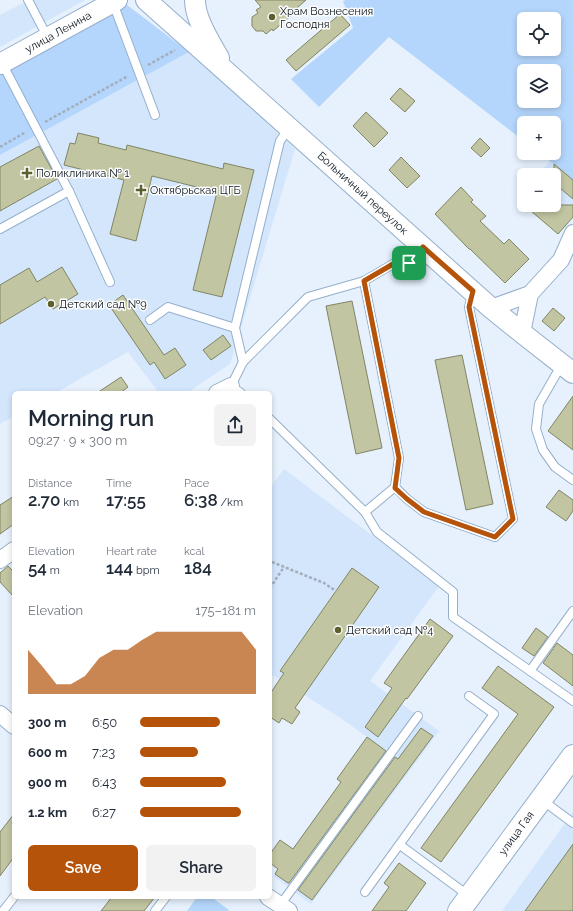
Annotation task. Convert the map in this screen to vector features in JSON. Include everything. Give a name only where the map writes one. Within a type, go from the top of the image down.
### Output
[{"type":"main road","name":"улица Гая","points":[[465,904],[573,756]]},
{"type":"street","name":"Больничный переулок","points":[[146,0],[491,308],[567,369]]},
{"type":"street","name":"Больничный переулок","points":[[195,0],[195,6],[204,32],[228,73]]},
{"type":"street","name":"улица Ленина","points":[[1,63],[115,1]]},
{"type":"street","points":[[491,308],[530,294],[561,260],[573,233]]},
{"type":"street","points":[[522,334],[530,294]]},
{"type":"street","points":[[0,560],[12,551]]},
{"type":"street","points":[[0,714],[12,724]]},
{"type":"lane","points":[[28,0],[48,38]]},
{"type":"lane","points":[[115,1],[155,115]]},
{"type":"lane","points":[[1,63],[69,191],[110,282]]},
{"type":"lane","points":[[243,362],[235,328],[280,141],[289,128]]},
{"type":"lane","points":[[0,229],[69,191]]},
{"type":"lane","points":[[230,391],[243,362],[308,297],[364,281],[393,264],[409,263],[423,247]]},
{"type":"lane","points":[[364,281],[399,458],[395,488],[365,512]]},
{"type":"lane","points":[[395,488],[424,512],[495,537],[513,519],[469,307],[473,291]]},
{"type":"lane","points":[[150,320],[168,307],[235,328]]},
{"type":"lane","points":[[567,369],[539,404],[536,429],[542,450],[555,467],[573,480]]},
{"type":"lane","points":[[272,421],[365,512],[377,532],[453,592],[453,617],[573,701]]},
{"type":"lane","points":[[530,671],[573,611]]},
{"type":"lane","points":[[365,892],[494,714],[469,696]]},
{"type":"lane","points":[[279,904],[418,716]]},
{"type":"lane","points":[[541,800],[573,823]]},
{"type":"lane","points":[[400,844],[465,904]]},
{"type":"lane","points":[[3,911],[12,899]]},
{"type":"lane","points":[[154,911],[164,899]]},
{"type":"path","points":[[0,147],[179,48]]},
{"type":"path","points":[[272,562],[324,583],[336,591]]},
{"type":"path","points":[[272,585],[284,567]]},
{"type":"shaded area","points":[[29,0],[85,0],[0,47],[0,15]]},
{"type":"shaded area","points":[[346,0],[573,0],[573,180],[561,170],[561,168],[558,168],[549,160],[561,160],[561,116],[517,116],[517,136],[389,37],[319,107],[291,79],[353,28],[343,1]]},
{"type":"shaded area","points":[[127,5],[189,52],[0,155],[0,75]]},
{"type":"shaded area","name":"Октябрьская ЦГБ","points":[[189,52],[295,149],[230,364],[190,391],[157,391],[128,352],[59,391],[12,391],[12,417],[0,424],[0,155]]},
{"type":"shaded area","points":[[550,161],[558,168],[544,168]]},
{"type":"shaded area","points":[[561,170],[573,180],[573,216],[561,209]]},
{"type":"shaded area","name":"Детский сад №4","points":[[284,469],[439,586],[370,681],[439,731],[311,904],[273,876],[341,782],[337,779],[367,737],[342,719],[273,675],[272,676],[272,485]]},
{"type":"shaded area","points":[[573,812],[573,911],[502,911]]},
{"type":"shaded area","points":[[196,899],[214,899],[229,910],[228,911],[187,911]]},
{"type":"building","name":"Храм Вознесения Господня","points":[[255,0],[306,0],[290,14],[292,15],[273,31],[272,29],[266,34],[263,31],[256,31],[252,26],[252,17],[258,13],[256,10],[261,7]]},
{"type":"building","points":[[340,14],[350,25],[296,71],[286,60]]},
{"type":"building","points":[[400,88],[415,101],[405,112],[390,99]]},
{"type":"building","points":[[366,112],[388,133],[374,147],[353,126]]},
{"type":"building","points":[[78,133],[99,138],[98,143],[126,150],[127,145],[223,169],[224,163],[254,170],[222,297],[193,290],[217,192],[152,176],[136,241],[110,234],[124,180],[64,165],[70,143],[75,144]]},
{"type":"building","points":[[480,138],[490,148],[481,157],[471,148]]},
{"type":"building","name":"Поликлиника № 1","points":[[39,146],[57,179],[0,211],[0,167]]},
{"type":"building","points":[[401,157],[420,176],[407,188],[389,170]]},
{"type":"building","points":[[561,170],[573,180],[573,199],[561,189]]},
{"type":"building","points":[[461,187],[473,200],[471,202],[486,216],[480,221],[504,244],[509,239],[529,259],[505,283],[435,214]]},
{"type":"building","points":[[561,205],[573,205],[573,217],[558,234],[532,212],[561,212]]},
{"type":"building","points":[[62,267],[78,294],[53,309],[45,297],[0,324],[0,285],[29,268],[37,282]]},
{"type":"building","points":[[123,295],[164,355],[175,348],[186,365],[165,379],[154,362],[150,365],[109,305]]},
{"type":"building","points":[[352,301],[382,448],[356,454],[326,306]]},
{"type":"building","points":[[553,308],[565,318],[554,331],[542,321]]},
{"type":"building","points":[[223,335],[231,346],[211,360],[203,350]]},
{"type":"building","points":[[462,355],[493,504],[466,510],[435,360]]},
{"type":"building","points":[[121,377],[128,387],[123,391],[100,391]]},
{"type":"building","points":[[573,396],[573,450],[548,431]]},
{"type":"building","points":[[559,490],[573,500],[573,511],[566,521],[546,507]]},
{"type":"building","points":[[12,497],[12,525],[0,534],[0,505]]},
{"type":"building","points":[[8,566],[12,570],[12,595],[0,582],[0,573]]},
{"type":"building","points":[[352,568],[379,587],[295,708],[300,712],[292,724],[282,718],[279,723],[272,718],[272,691],[284,673],[280,671]]},
{"type":"building","points":[[430,619],[453,636],[378,737],[365,727],[392,688],[384,683]]},
{"type":"building","points":[[536,628],[548,637],[534,656],[522,648]]},
{"type":"building","points":[[557,643],[573,655],[573,686],[543,663]]},
{"type":"building","points":[[498,666],[554,707],[441,862],[421,848],[518,714],[482,688]]},
{"type":"building","points":[[421,728],[433,736],[312,900],[298,890],[395,757],[398,759]]},
{"type":"building","points":[[367,737],[386,751],[288,883],[275,874],[278,869],[272,864],[272,851],[280,840],[293,849],[341,782],[337,779]]},
{"type":"building","points":[[12,817],[12,860],[0,876],[0,832]]},
{"type":"building","points":[[573,844],[573,911],[525,911]]},
{"type":"building","points":[[399,863],[426,883],[406,911],[372,911],[389,887],[384,883]]},
{"type":"building","points":[[110,899],[153,899],[144,911],[101,911]]},
{"type":"place","name":"Храм Вознесения Господня","points":[[272,17]]},
{"type":"place","name":"Поликлиника № 1","points":[[27,173]]},
{"type":"place","name":"Октябрьская ЦГБ","points":[[141,190]]},
{"type":"place","name":"Детский сад №9","points":[[51,304]]},
{"type":"place","name":"Детский сад №4","points":[[338,630]]},
{"type":"route","points":[[423,247],[473,291],[469,307],[513,519],[495,537],[424,512],[395,488],[399,458],[364,281],[393,264],[409,263],[423,247]]}]
